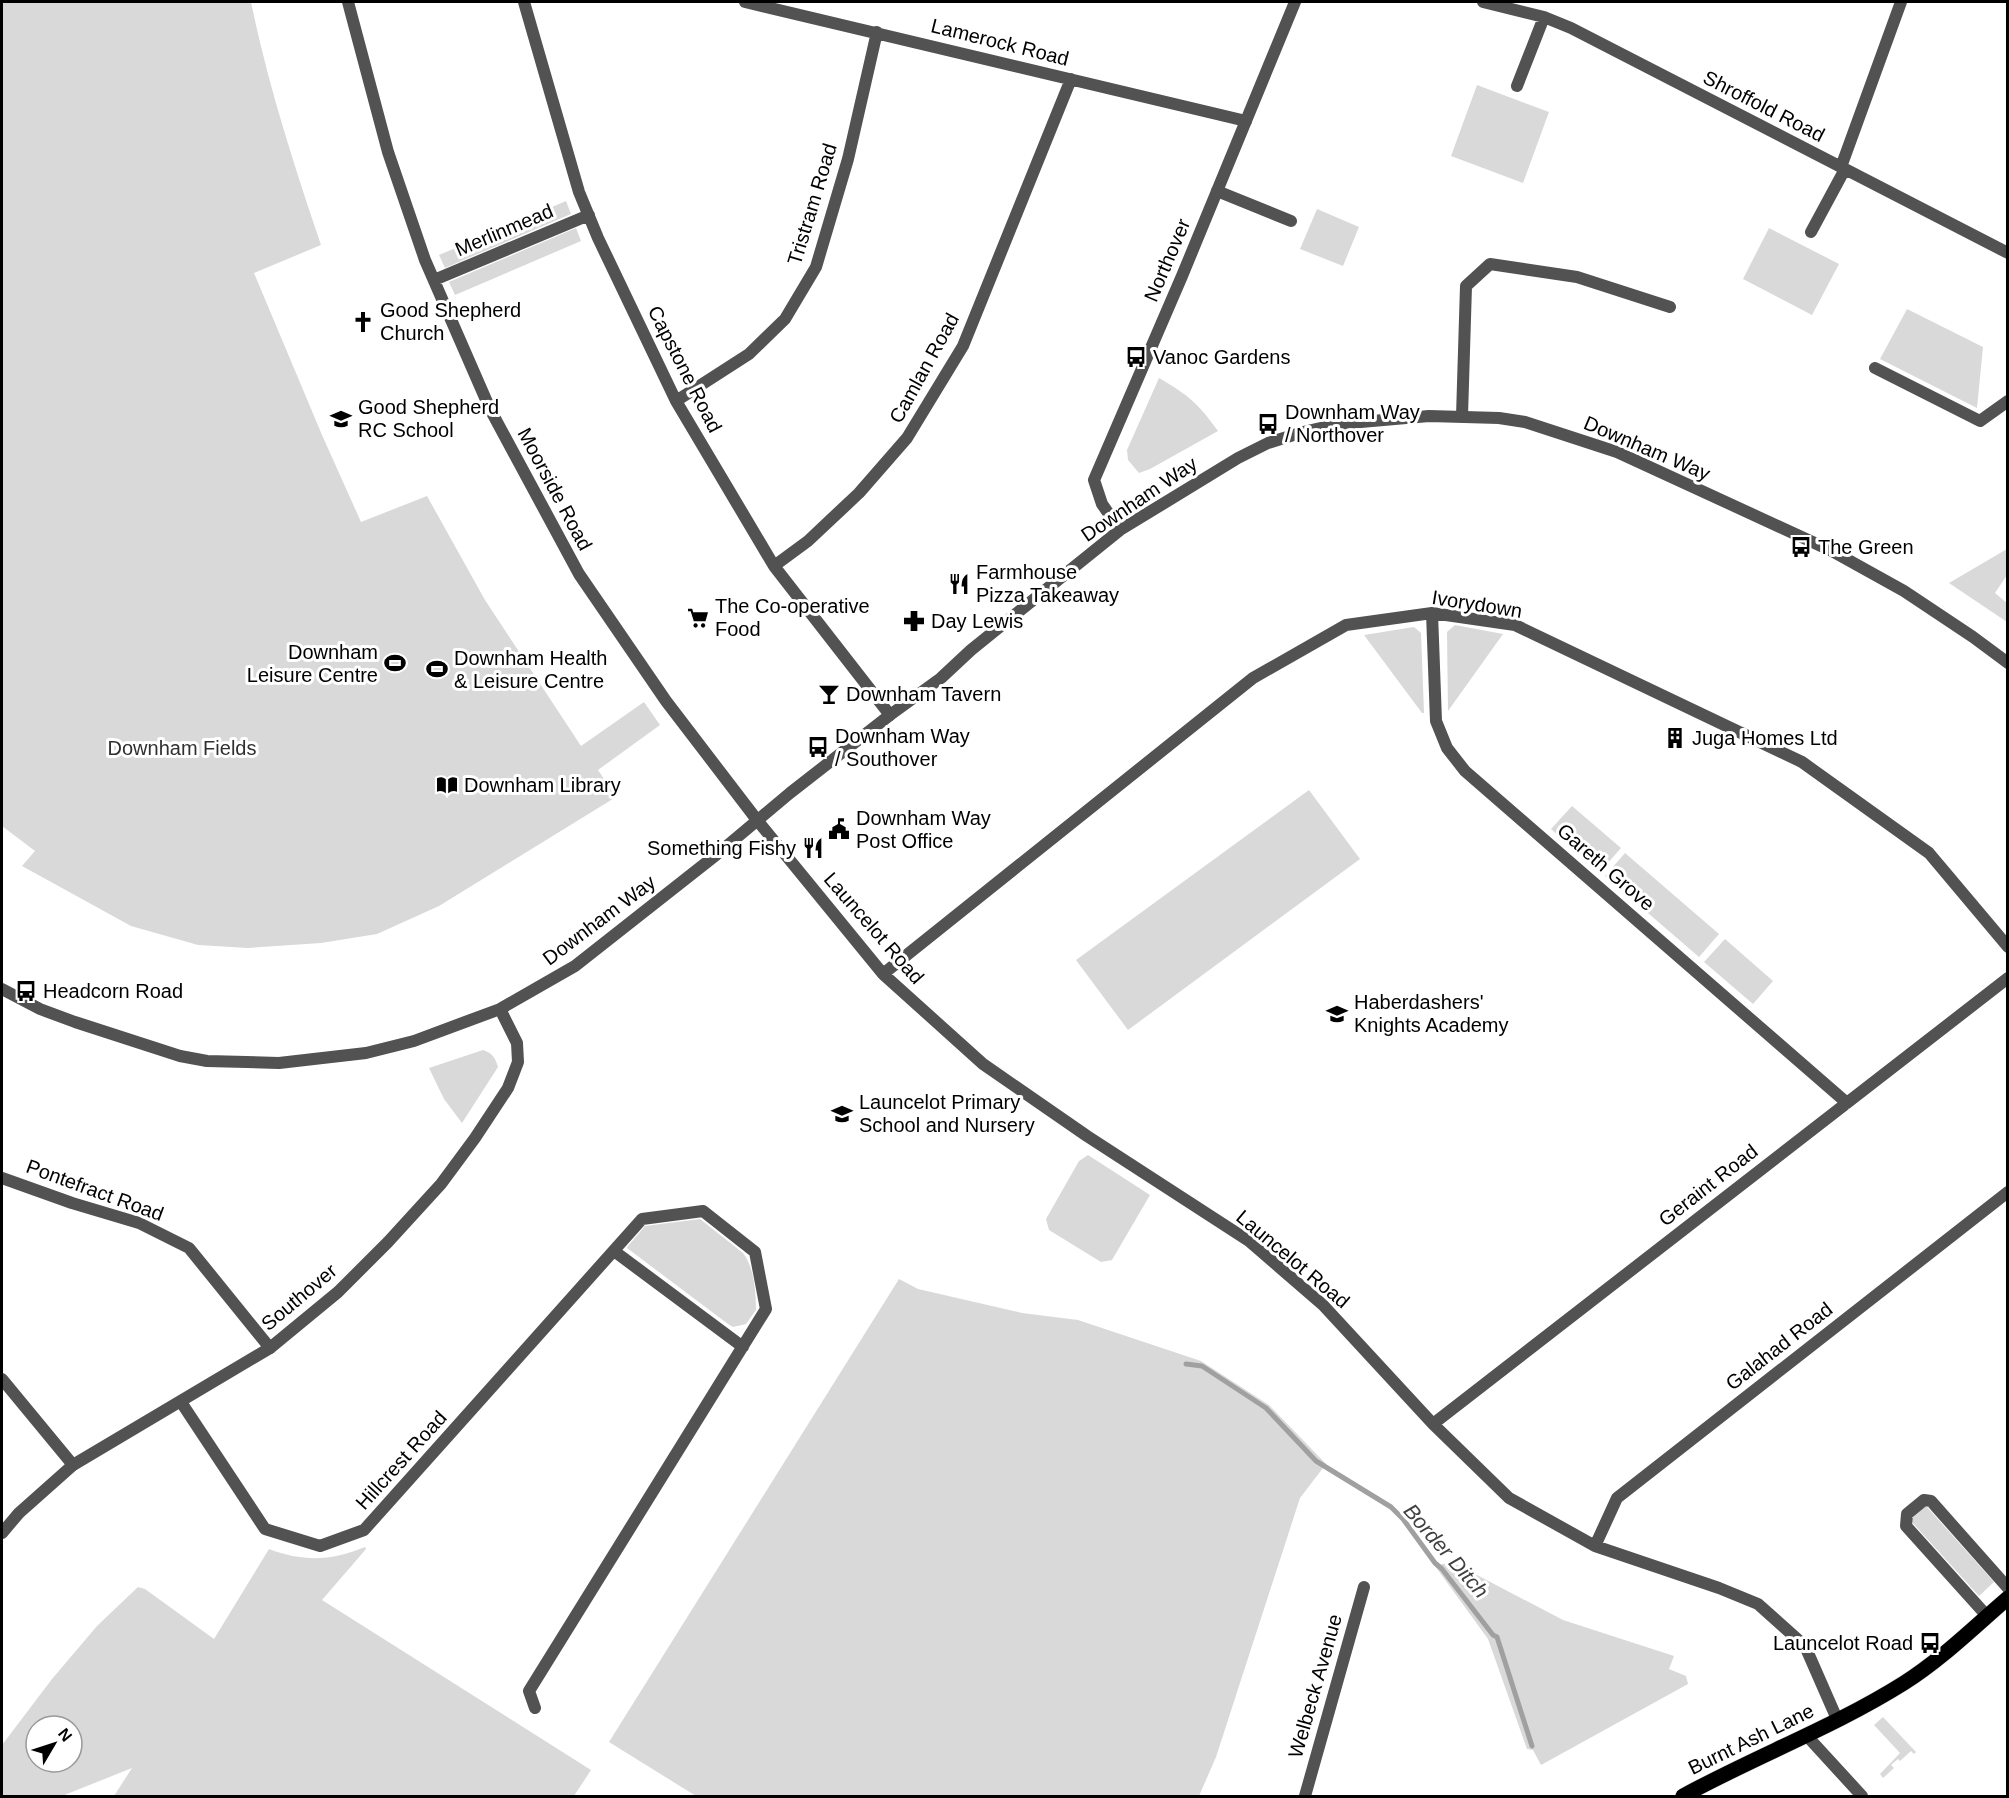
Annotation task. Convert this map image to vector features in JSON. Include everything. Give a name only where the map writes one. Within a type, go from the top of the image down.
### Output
[{"type":"main road","name":"Burnt Ash Lane","points":[[1683,1797],[1807,1736],[1906,1681],[1926,1667],[2007,1598]]},
{"type":"street","name":"Moorside Road","points":[[348,2],[388,152],[434,280],[490,409],[579,574],[666,701],[757,820]]},
{"type":"street","name":"Capstone Road","points":[[524,2],[579,192],[676,401],[774,566],[890,715]]},
{"type":"street","name":"Lamerock Road","points":[[745,2],[1246,121]]},
{"type":"street","name":"Northover","points":[[1120,530],[1102,504],[1094,480],[1295,2]]},
{"type":"street","name":"Shroffold Road","points":[[1483,2],[1504,4],[1544,16],[1571,28],[2007,253]]},
{"type":"street","points":[[1811,232],[1843,168],[1901,2]]},
{"type":"street","points":[[1517,86],[1544,16]]},
{"type":"street","name":"Tristram Road","points":[[676,401],[749,354],[784,319],[816,267],[848,159],[877,32]]},
{"type":"street","name":"Camlan Road","points":[[774,566],[808,541],[859,494],[907,438],[963,346],[1071,80]]},
{"type":"street","points":[[1217,191],[1291,220]]},
{"type":"street","name":"Merlinmead","points":[[434,280],[589,215]]},
{"type":"street","points":[[1462,416],[1466,286],[1490,264],[1577,277],[1670,307]]},
{"type":"street","points":[[1875,368],[1980,421],[2007,401]]},
{"type":"street","name":"Downham Way","points":[[2,989],[40,1009],[75,1022],[180,1056],[217,1062],[279,1063],[366,1053],[414,1041],[500,1009],[575,966],[890,715],[941,678],[971,650],[1120,530],[1238,458],[1268,443],[1338,424],[1384,419],[1462,416],[1499,418],[1525,422],[1617,452],[1832,551],[1904,591],[1973,637],[2007,663]]},
{"type":"street","name":"Ivorydown","points":[[883,974],[1253,678],[1346,625],[1432,613],[1515,626],[1802,762],[1929,853],[2007,947]]},
{"type":"street","name":"Gareth Grove","points":[[1432,613],[1436,721],[1447,748],[1453,756],[1473,777],[1846,1103]]},
{"type":"street","name":"Launcelot Road","points":[[757,820],[883,974],[983,1064],[1087,1136],[1249,1241],[1323,1305],[1433,1424],[1509,1498],[1595,1546],[1719,1588],[1758,1604],[1805,1646],[1837,1719]]},
{"type":"street","name":"Geraint Road","points":[[1433,1424],[2007,978]]},
{"type":"street","name":"Southover","points":[[2,1533],[19,1513],[73,1466],[270,1348],[338,1292],[388,1242],[441,1184],[508,1088],[518,1062],[517,1043],[500,1009]]},
{"type":"street","name":"Pontefract Road","points":[[2,1178],[72,1203],[139,1223],[189,1248],[270,1348]]},
{"type":"street","name":"Galahad Road","points":[[1595,1546],[1617,1498],[2007,1192]]},
{"type":"street","name":"Hillcrest Road","points":[[181,1402],[265,1529],[320,1546],[364,1530],[642,1219],[704,1211],[755,1252],[766,1309],[529,1691],[535,1708]]},
{"type":"street","points":[[614,1251],[743,1347]]},
{"type":"street","points":[[2,1378],[73,1466]]},
{"type":"street","points":[[1987,1616],[1906,1526],[1906,1514],[1924,1500],[1931,1501],[2007,1588]]},
{"type":"street","name":"Welbeck Avenue","points":[[1305,1797],[1364,1587]]},
{"type":"street","points":[[1807,1736],[1862,1797]]},
{"type":"green space","name":"Downham Fields","points":[[2,2],[251,2],[291,155],[321,245],[254,273],[361,522],[427,496],[485,600],[581,746],[644,702],[660,725],[598,770],[616,797],[439,906],[377,934],[321,943],[248,948],[198,945],[131,926],[22,866],[35,851],[2,826]]},
{"type":"green space","points":[[1477,85],[1549,112],[1523,183],[1451,156]]},
{"type":"green space","points":[[566,201],[571,214],[445,268],[439,255]]},
{"type":"green space","points":[[1317,209],[1359,227],[1343,266],[1300,249]]},
{"type":"green space","points":[[576,228],[581,241],[455,295],[449,282]]},
{"type":"green space","points":[[1769,228],[1839,264],[1812,315],[1743,279]]},
{"type":"green space","points":[[1907,309],[1983,347],[1977,408],[1880,359]]},
{"type":"green space","points":[[1159,378],[1192,400],[1218,431],[1139,473],[1128,460],[1127,450]]},
{"type":"green space","points":[[2007,549],[2007,575],[1995,593],[2007,603],[2007,622],[1949,583]]},
{"type":"green space","points":[[1455,625],[1503,634],[1448,711],[1447,632]]},
{"type":"green space","points":[[1414,627],[1421,633],[1424,713],[1364,635]]},
{"type":"green space","points":[[1309,790],[1360,859],[1128,1030],[1076,960]]},
{"type":"green space","points":[[1572,806],[1621,848],[1600,872],[1551,829]]},
{"type":"green space","points":[[1625,853],[1719,934],[1699,957],[1605,876]]},
{"type":"green space","points":[[1725,939],[1773,981],[1753,1004],[1704,962]]},
{"type":"green space","points":[[483,1050],[493,1056],[498,1067],[462,1123],[444,1099],[429,1068]]},
{"type":"green space","points":[[1088,1155],[1150,1195],[1112,1260],[1101,1262],[1049,1230],[1046,1219],[1079,1161]]},
{"type":"green space","points":[[700,1219],[743,1253],[750,1265],[755,1288],[756,1310],[746,1324],[733,1327],[728,1324],[627,1248],[645,1226]]},
{"type":"green space","points":[[899,1279],[918,1289],[1022,1313],[1078,1320],[1201,1361],[1269,1405],[1326,1464],[1300,1498],[1216,1757],[1199,1796],[696,1796],[609,1742]]},
{"type":"green space","points":[[1926,1506],[1994,1582],[1979,1596],[1910,1520]]},
{"type":"green space","points":[[365,1547],[366,1549],[322,1600],[591,1770],[574,1796],[114,1796],[132,1768],[62,1796],[2,1796],[2,1745],[24,1716],[24,1774],[84,1774],[84,1714],[25,1714],[97,1626],[138,1587],[145,1589],[214,1639],[269,1549],[306,1558],[341,1555]]},
{"type":"green space","points":[[1447,1563],[1456,1564],[1563,1620],[1674,1656],[1669,1669],[1686,1676],[1688,1684],[1541,1765],[1533,1750],[1527,1749],[1488,1639],[1435,1566]]},
{"type":"green space","points":[[1883,1717],[1916,1752],[1914,1754],[1911,1751],[1900,1761],[1898,1759],[1891,1765],[1894,1768],[1883,1778],[1880,1774],[1900,1753],[1874,1725]]},
{"type":"waterway","name":"Border Ditch","points":[[1186,1364],[1202,1366],[1266,1408],[1316,1461],[1391,1507],[1403,1519],[1435,1563],[1497,1637],[1532,1746]]},
{"type":"place","name":"Good Shepherd Church","points":[[363,322]]},
{"type":"place","name":"Vanoc Gardens","points":[[1136,357]]},
{"type":"place","name":"Good Shepherd RC School","points":[[341,419]]},
{"type":"place","name":"Downham Way / Northover","points":[[1268,424]]},
{"type":"place","name":"The Green","points":[[1801,547]]},
{"type":"place","name":"Farmhouse Pizza Takeaway","points":[[959,584]]},
{"type":"place","name":"The Co-operative Food","points":[[698,618]]},
{"type":"place","name":"Day Lewis","points":[[914,621]]},
{"type":"place","name":"Downham Leisure Centre","points":[[395,663]]},
{"type":"place","name":"Downham Health & Leisure Centre","points":[[437,669]]},
{"type":"place","name":"Downham Tavern","points":[[829,694]]},
{"type":"place","name":"Juga Homes Ltd","points":[[1675,738]]},
{"type":"place","name":"Downham Way / Southover","points":[[818,747]]},
{"type":"place","name":"Downham Library","points":[[447,785]]},
{"type":"place","name":"Downham Way Post Office","points":[[839,829]]},
{"type":"place","name":"Something Fishy","points":[[813,848]]},
{"type":"place","name":"Headcorn Road","points":[[26,991]]},
{"type":"place","name":"Haberdashers' Knights Academy","points":[[1337,1014]]},
{"type":"place","name":"Launcelot Primary School and Nursery","points":[[842,1114]]},
{"type":"place","name":"Launcelot Road","points":[[1930,1643]]}]
